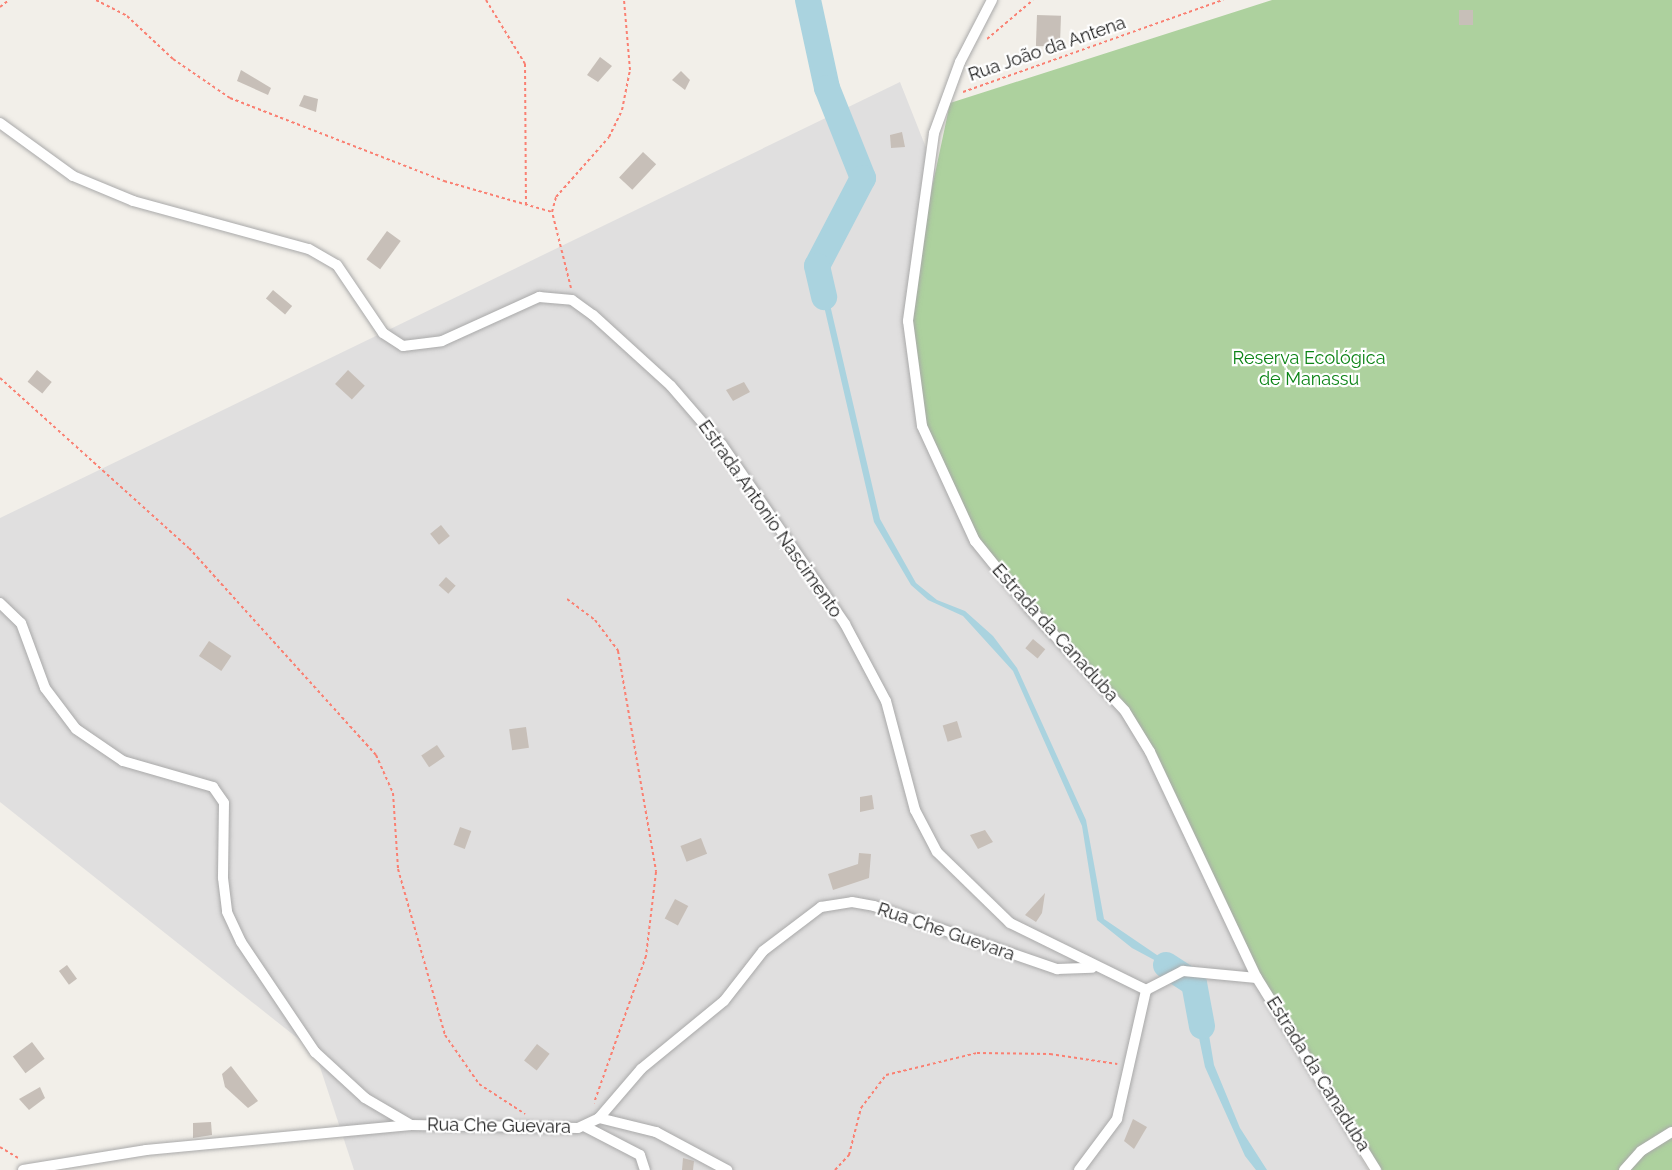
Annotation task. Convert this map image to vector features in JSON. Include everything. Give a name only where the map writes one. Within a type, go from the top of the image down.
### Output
[{"type":"street","name":"Estrada da Canaduba","points":[[992,0],[946,98],[934,133],[908,321],[922,426],[975,541],[1030,609],[1125,711],[1150,752],[1257,978],[1376,1170]]},
{"type":"street","points":[[0,123],[73,176],[134,201],[309,249],[338,265],[382,333],[403,346],[442,341],[539,297],[572,300]]},
{"type":"street","name":"Estrada Antonio Nascimento","points":[[572,300],[671,386],[806,564],[873,670],[898,738],[915,810],[937,852],[1010,923],[1095,968],[1146,990]]},
{"type":"street","points":[[0,603],[21,622],[45,688],[76,729],[123,761],[213,787],[224,803],[223,878],[227,912],[241,942],[315,1052],[365,1098],[411,1125]]},
{"type":"street","name":"Rua Che Guevara","points":[[28,1168],[411,1125],[558,1131],[584,1126],[599,1118],[641,1069],[724,1000],[763,951],[821,907],[852,902],[874,906],[1057,969],[1095,968]]},
{"type":"street","name":"Estrada da Canaduba","points":[[1146,990],[1167,977],[1183,971],[1257,978]]},
{"type":"street","points":[[1078,1170],[1116,1119],[1146,990]]},
{"type":"street","points":[[599,1118],[656,1132],[727,1170]]},
{"type":"street","points":[[584,1126],[640,1155],[645,1170]]},
{"type":"street","points":[[1624,1170],[1641,1151],[1672,1132]]},
{"type":"path","points":[[0,7],[9,0]]},
{"type":"path","points":[[96,0],[127,16],[173,59],[230,98],[380,158],[526,207],[552,213]]},
{"type":"path","points":[[486,0],[525,64],[526,207]]},
{"type":"path","points":[[572,300],[552,213],[555,197],[609,137],[622,110],[630,70],[624,0]]},
{"type":"path","points":[[978,46],[1033,0]]},
{"type":"path","name":"Rua João da Antena","points":[[946,98],[1223,0]]},
{"type":"path","points":[[0,378],[189,548],[376,755],[393,793],[398,869],[446,1035],[479,1084],[533,1118]]},
{"type":"path","points":[[567,599],[595,620],[618,651],[656,872],[646,956],[595,1090],[599,1118]]},
{"type":"path","points":[[835,1170],[849,1155],[861,1108],[886,1075],[977,1053],[1050,1054],[1129,1066]]},
{"type":"path","points":[[0,1147],[28,1168]]},
{"type":"shaded area","points":[[900,82],[1257,984],[1368,1170],[354,1170],[315,1052],[0,802],[0,518]]},
{"type":"green space","name":"Reserva Ecológica de Manassu","points":[[1272,0],[1672,0],[1672,1170],[1379,1170],[1351,1115],[1259,975],[1156,755],[976,536],[925,423],[912,322],[926,216],[950,103]]},
{"type":"water","points":[[814,263],[821,266],[880,519],[916,583],[937,600],[965,611],[993,636],[1017,668],[1086,820],[1104,919],[1201,985],[1132,948],[1097,920],[1082,826],[1013,671],[963,616],[928,600],[911,585],[874,522]]},
{"type":"water","points":[[1202,993],[1214,1065],[1240,1128],[1267,1170],[1256,1170],[1245,1156],[1205,1067],[1190,994]]},
{"type":"building","points":[[1459,10],[1473,10],[1473,25],[1459,25]]},
{"type":"building","points":[[1037,15],[1061,16],[1060,47],[1036,46]]},
{"type":"building","points":[[600,57],[612,66],[598,82],[587,75]]},
{"type":"building","points":[[241,70],[271,88],[268,95],[237,81]]},
{"type":"building","points":[[681,71],[690,80],[685,90],[672,80]]},
{"type":"building","points":[[304,95],[318,99],[316,112],[299,106]]},
{"type":"building","points":[[902,132],[905,147],[891,148],[890,135]]},
{"type":"building","points":[[643,152],[656,164],[632,190],[619,178]]},
{"type":"building","points":[[387,231],[401,241],[380,269],[366,259]]},
{"type":"building","points":[[273,290],[292,306],[285,314],[266,298]]},
{"type":"building","points":[[37,370],[52,382],[42,394],[28,382]]},
{"type":"building","points":[[348,370],[365,386],[352,400],[335,384]]},
{"type":"building","points":[[744,382],[750,392],[733,401],[726,390]]},
{"type":"building","points":[[441,525],[450,536],[439,545],[430,534]]},
{"type":"building","points":[[446,577],[456,586],[448,594],[439,585]]},
{"type":"building","points":[[1033,639],[1045,649],[1038,658],[1025,648]]},
{"type":"building","points":[[209,641],[231,656],[221,671],[199,656]]},
{"type":"building","points":[[957,721],[962,737],[948,742],[943,725]]},
{"type":"building","points":[[526,727],[529,748],[512,750],[509,729]]},
{"type":"building","points":[[437,745],[445,757],[429,767],[421,756]]},
{"type":"building","points":[[872,795],[874,809],[860,812],[860,797]]},
{"type":"building","points":[[460,827],[471,831],[465,849],[454,845]]},
{"type":"building","points":[[985,830],[993,842],[978,849],[970,835]]},
{"type":"building","points":[[701,838],[707,854],[687,862],[680,846]]},
{"type":"building","points":[[859,853],[871,854],[869,878],[833,890],[828,874],[858,864]]},
{"type":"building","points":[[1045,893],[1042,913],[1036,922],[1025,915]]},
{"type":"building","points":[[675,899],[688,906],[678,925],[665,918]]},
{"type":"building","points":[[67,965],[77,979],[69,985],[59,971]]},
{"type":"building","points":[[32,1042],[45,1059],[25,1073],[13,1056]]},
{"type":"building","points":[[537,1044],[550,1054],[537,1070],[524,1061]]},
{"type":"building","points":[[231,1066],[258,1101],[248,1108],[225,1087],[222,1074]]},
{"type":"building","points":[[40,1087],[45,1098],[29,1110],[19,1099]]},
{"type":"building","points":[[1133,1119],[1147,1127],[1134,1149],[1124,1141]]},
{"type":"building","points":[[211,1122],[212,1135],[193,1138],[193,1123]]},
{"type":"building","points":[[683,1158],[694,1161],[693,1170],[682,1170]]},
{"type":"waterway","points":[[808,0],[827,88],[863,178],[817,266],[824,297]]},
{"type":"waterway","points":[[1166,965],[1194,983],[1202,1026]]}]
